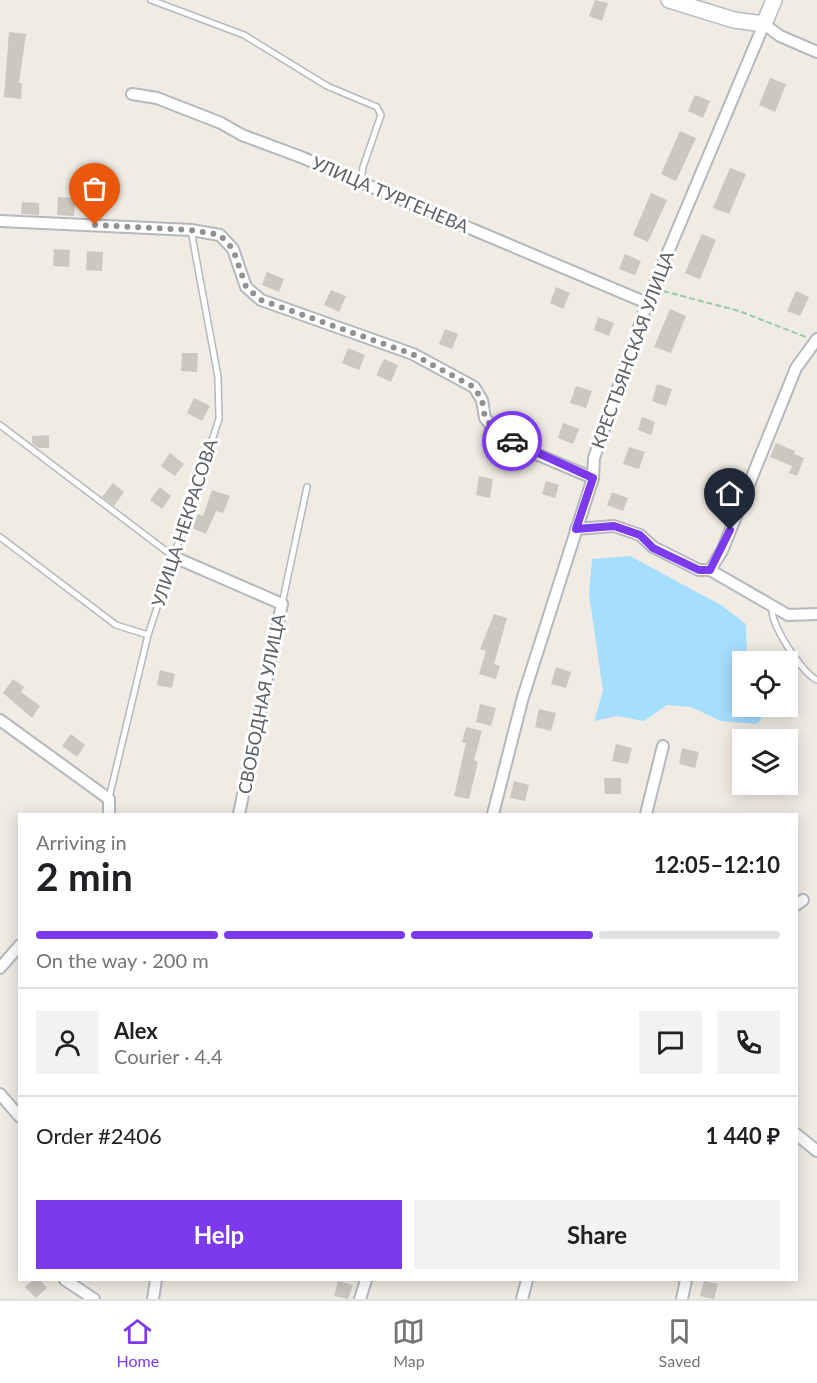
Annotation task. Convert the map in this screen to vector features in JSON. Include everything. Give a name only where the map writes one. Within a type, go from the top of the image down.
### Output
[{"type":"street","points":[[669,0],[734,20],[764,24],[780,36],[817,52]]},
{"type":"street","name":"КРЕСТЬЯНСКАЯ УЛИЦА","points":[[493,813],[523,697],[593,478],[594,458],[647,303],[774,0]]},
{"type":"street","name":"УЛИЦА ТУРГЕНЕВА","points":[[132,94],[157,98],[221,123],[242,135],[361,182],[647,303]]},
{"type":"street","points":[[0,221],[191,230],[220,235],[233,249],[246,287],[261,300],[412,354],[454,376],[474,387],[482,400],[485,418],[495,430],[522,448],[593,478]]},
{"type":"street","points":[[710,570],[722,551],[796,368],[816,340]]},
{"type":"street","points":[[576,529],[614,526],[640,535],[653,548],[699,570],[710,570],[772,608],[788,615],[817,614]]},
{"type":"street","name":"СВОБОДНАЯ УЛИЦА","points":[[174,557],[282,604],[240,813]]},
{"type":"street","points":[[0,735],[3,722],[109,799]]},
{"type":"street","points":[[646,813],[663,746]]},
{"type":"street","name":"УЛИЦА НЕКРАСОВА","points":[[109,799],[109,813]]},
{"type":"street","points":[[0,968],[18,947]]},
{"type":"street","points":[[0,1094],[18,1115]]},
{"type":"street","points":[[798,1136],[817,1151]]},
{"type":"street","points":[[67,1281],[94,1299]]},
{"type":"street","points":[[153,1299],[156,1281]]},
{"type":"street","points":[[360,1299],[366,1281]]},
{"type":"street","points":[[522,1299],[527,1281]]},
{"type":"street","points":[[682,1299],[686,1281]]},
{"type":"lane","points":[[151,0],[244,34],[327,86],[377,107],[381,115],[363,167],[361,182]]},
{"type":"lane","name":"УЛИЦА НЕКРАСОВА","points":[[109,799],[148,635],[219,419],[218,377],[191,230]]},
{"type":"lane","points":[[0,425],[174,557]]},
{"type":"lane","points":[[282,604],[307,487]]},
{"type":"lane","points":[[0,537],[116,625],[148,635]]},
{"type":"lane","points":[[772,608],[771,616],[786,641],[808,675],[817,680]]},
{"type":"path","points":[[652,289],[739,311],[816,340]]},
{"type":"water","points":[[630,556],[721,605],[746,624],[747,651],[732,651],[732,717],[763,717],[757,724],[721,721],[691,707],[667,705],[644,721],[617,716],[594,721],[603,691],[589,594],[592,559]]},
{"type":"building","points":[[595,0],[608,3],[602,21],[589,16]]},
{"type":"building","points":[[9,32],[26,34],[19,83],[22,83],[21,99],[4,97]]},
{"type":"building","points":[[770,78],[786,84],[775,112],[759,105]]},
{"type":"building","points":[[695,95],[710,101],[703,118],[688,111]]},
{"type":"building","points":[[680,131],[696,138],[676,181],[661,174]]},
{"type":"building","points":[[730,168],[746,174],[729,214],[713,208]]},
{"type":"building","points":[[651,193],[667,200],[648,242],[633,235]]},
{"type":"building","points":[[58,197],[75,198],[74,216],[57,215]]},
{"type":"building","points":[[22,202],[39,203],[39,215],[21,214]]},
{"type":"building","points":[[702,234],[716,240],[700,279],[685,273]]},
{"type":"building","points":[[54,249],[70,250],[69,267],[53,266]]},
{"type":"building","points":[[87,251],[103,252],[102,271],[86,270]]},
{"type":"building","points":[[625,254],[641,261],[635,275],[619,269]]},
{"type":"building","points":[[267,272],[284,279],[279,292],[262,285]]},
{"type":"building","points":[[556,287],[570,293],[563,309],[550,303]]},
{"type":"building","points":[[331,290],[346,296],[339,312],[324,305]]},
{"type":"building","points":[[796,291],[809,297],[800,316],[787,311]]},
{"type":"building","points":[[670,309],[686,316],[671,353],[654,347]]},
{"type":"building","points":[[598,317],[614,323],[609,336],[594,330]]},
{"type":"building","points":[[445,329],[458,334],[452,349],[439,344]]},
{"type":"building","points":[[348,348],[365,355],[359,370],[342,363]]},
{"type":"building","points":[[182,353],[198,353],[197,372],[181,371]]},
{"type":"building","points":[[384,359],[398,365],[391,382],[376,375]]},
{"type":"building","points":[[657,384],[672,389],[666,406],[652,401]]},
{"type":"building","points":[[576,386],[592,391],[586,408],[570,403]]},
{"type":"building","points":[[194,398],[210,406],[202,421],[187,413]]},
{"type":"building","points":[[642,417],[655,422],[651,435],[638,430]]},
{"type":"building","points":[[563,423],[579,429],[573,444],[558,438]]},
{"type":"building","points":[[49,435],[49,448],[39,448],[32,443],[32,436]]},
{"type":"building","points":[[776,443],[795,451],[794,454],[804,458],[797,476],[789,473],[792,466],[770,457]]},
{"type":"building","points":[[629,447],[645,452],[639,469],[623,464]]},
{"type":"building","points":[[170,453],[184,464],[175,476],[161,466]]},
{"type":"building","points":[[479,476],[493,479],[490,498],[476,495]]},
{"type":"building","points":[[546,481],[559,485],[555,498],[542,494]]},
{"type":"building","points":[[113,483],[124,492],[114,506],[102,497]]},
{"type":"building","points":[[160,487],[171,496],[162,509],[150,500]]},
{"type":"building","points":[[212,490],[230,496],[223,513],[216,511],[206,534],[192,528],[198,514],[203,516]]},
{"type":"building","points":[[612,492],[628,498],[623,511],[607,505]]},
{"type":"building","points":[[494,614],[507,618],[494,664],[500,666],[496,679],[479,674],[486,651],[480,649]]},
{"type":"building","points":[[556,667],[571,672],[566,688],[551,684]]},
{"type":"building","points":[[160,670],[175,674],[172,688],[157,685]]},
{"type":"building","points":[[13,679],[24,687],[21,692],[40,706],[32,718],[3,693]]},
{"type":"building","points":[[480,704],[496,708],[491,726],[476,722]]},
{"type":"building","points":[[539,709],[556,713],[551,731],[535,727]]},
{"type":"building","points":[[466,727],[482,731],[474,760],[478,762],[469,799],[454,796],[466,743],[462,742]]},
{"type":"building","points":[[71,734],[85,745],[77,757],[62,746]]},
{"type":"building","points":[[616,744],[632,748],[628,764],[612,761]]},
{"type":"building","points":[[682,748],[699,752],[695,768],[679,764]]},
{"type":"building","points":[[604,778],[621,778],[621,794],[605,794]]},
{"type":"building","points":[[514,781],[529,785],[525,801],[510,798]]},
{"type":"building","points":[[32,1281],[41,1281],[47,1288],[36,1298],[25,1287]]},
{"type":"building","points":[[338,1281],[353,1285],[348,1299],[334,1296]]},
{"type":"building","points":[[704,1281],[718,1284],[714,1299],[700,1296]]},
{"type":"way so far","points":[[95,225],[191,230],[220,235],[233,249],[246,287],[261,300],[412,354],[474,387],[482,400],[485,418],[495,430],[512,441]]},
{"type":"route","points":[[512,441],[522,448],[593,478],[576,529],[614,526],[640,535],[653,548],[699,570],[710,570],[722,551],[730,530]]}]
